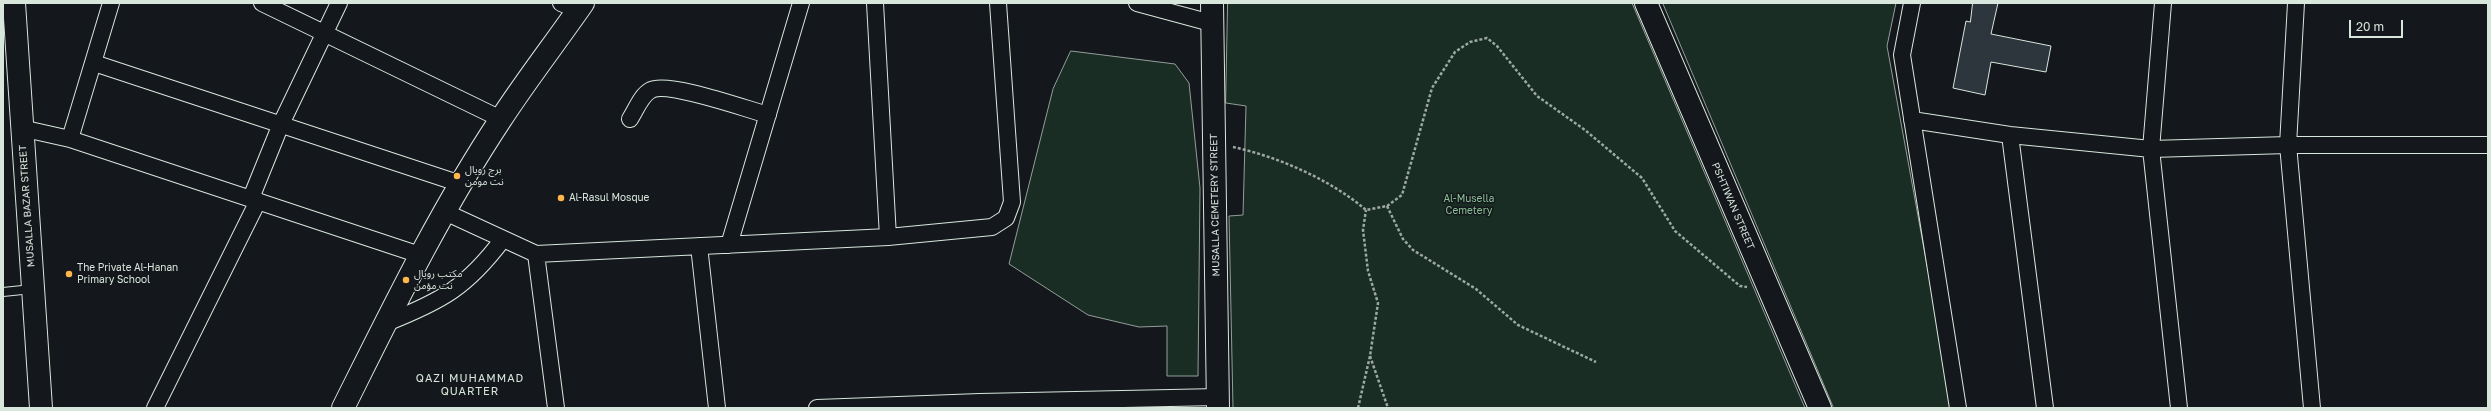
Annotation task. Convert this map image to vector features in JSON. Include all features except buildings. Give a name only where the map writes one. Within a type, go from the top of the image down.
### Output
[{"type":"street","name":"MUSALLA BAZAR STREET","points":[[14,3],[41,408]]},
{"type":"street","points":[[70,139],[94,64],[111,3]]},
{"type":"street","points":[[262,3],[325,32],[501,119]]},
{"type":"street","points":[[155,408],[255,199],[281,124],[339,3]]},
{"type":"street","points":[[728,245],[801,3]]},
{"type":"street","points":[[875,3],[888,237]]},
{"type":"street","points":[[445,212],[536,254],[888,237],[992,227],[1006,218],[1012,202],[998,3]]},
{"type":"street","points":[[1136,3],[1212,13]]},
{"type":"street","name":"PSHTIWAN STREET","points":[[1646,3],[1820,408]]},
{"type":"street","points":[[1912,3],[1902,54],[1958,408]]},
{"type":"street","points":[[2163,3],[2151,149],[2179,408]]},
{"type":"street","points":[[2296,3],[2288,145],[2312,408]]},
{"type":"street","points":[[344,408],[420,255],[501,119],[574,5]]},
{"type":"street","name":"MUSALLA CEMETERY STREET","points":[[1212,13],[1218,403]]},
{"type":"street","points":[[94,64],[461,184]]},
{"type":"street","points":[[630,120],[644,95],[658,87],[675,88],[768,115]]},
{"type":"street","points":[[1912,120],[2010,135],[2151,149],[2288,145],[2488,145]]},
{"type":"street","points":[[22,128],[70,139],[255,199],[420,255]]},
{"type":"street","points":[[2010,135],[2045,408]]},
{"type":"street","points":[[386,322],[440,300],[454,291],[484,264],[503,239]]},
{"type":"street","points":[[698,246],[717,408]]},
{"type":"street","points":[[536,254],[556,408]]},
{"type":"street","points":[[817,408],[1218,403]]},
{"type":"lane","points":[[3,292],[33,289]]},
{"type":"path","points":[[1366,210],[1387,206],[1402,195],[1432,88],[1455,52],[1470,42],[1487,38],[1497,46],[1537,96],[1585,130],[1642,178],[1658,200],[1675,231],[1740,286],[1768,288]]},
{"type":"path","points":[[1213,143],[1245,150],[1313,175],[1353,198],[1366,210]]},
{"type":"path","points":[[1387,206],[1403,239],[1413,250],[1476,289],[1518,325],[1596,362]]},
{"type":"path","points":[[1358,408],[1370,356],[1378,303],[1368,271],[1363,230],[1366,210]]},
{"type":"path","points":[[1370,356],[1388,408]]},
{"type":"green space","name":"Al-Musella Cemetery","points":[[1228,3],[1632,3],[1805,408],[1233,408],[1229,216],[1243,215],[1246,106],[1226,103]]},
{"type":"green space","points":[[1663,3],[1896,3],[1887,46],[1953,408],[1834,408]]},
{"type":"green space","points":[[1071,51],[1175,64],[1189,83],[1200,188],[1198,376],[1167,376],[1167,326],[1139,327],[1088,315],[1009,264],[1053,89]]},
{"type":"place","name":"برج رويال نت مومن","points":[[457,176]]},
{"type":"place","name":"Al-Rasul Mosque","points":[[561,198]]},
{"type":"place","name":"The Private Al-Hanan Primary School","points":[[69,274]]},
{"type":"place","name":"مكتب رويال نت مؤمن","points":[[406,280]]},
{"type":"district","name":"QAZI MUHAMMAD QUARTER","points":[[470,385]]}]
